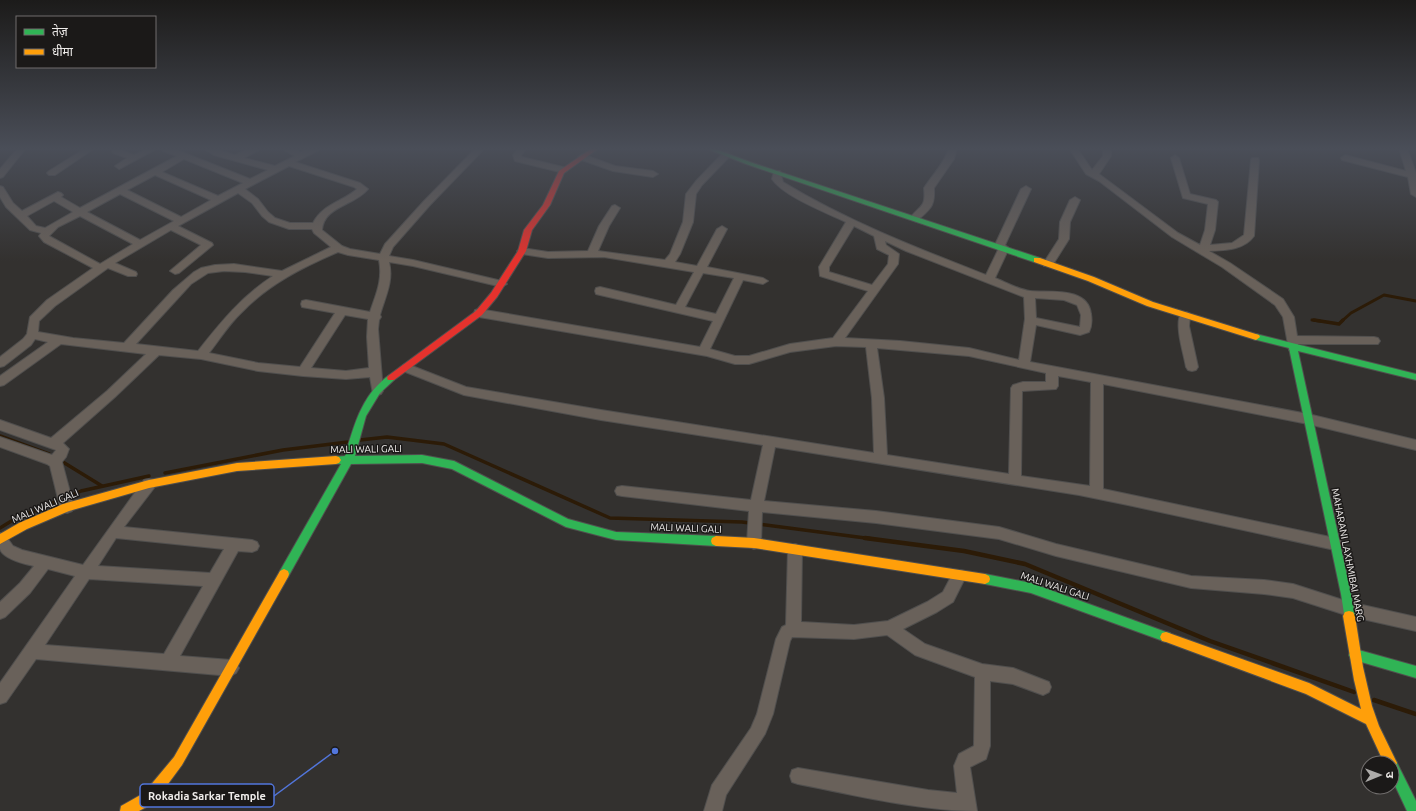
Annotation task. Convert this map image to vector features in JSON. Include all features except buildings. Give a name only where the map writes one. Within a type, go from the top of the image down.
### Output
[{"type":"street","points":[[130,186],[47,231],[44,236],[47,240],[104,266],[132,274]]},
{"type":"street","points":[[186,186],[218,200]]},
{"type":"street","points":[[0,363],[20,349],[27,342],[32,335],[34,320],[51,303],[104,266],[140,244],[245,186]]},
{"type":"street","points":[[358,186],[363,190],[328,211],[321,217],[316,226],[316,232],[338,248],[361,255],[384,257],[502,284]]},
{"type":"street","points":[[377,391],[372,328],[386,281],[387,268],[384,257],[389,246],[444,186]]},
{"type":"street","points":[[126,811],[146,805],[178,760],[349,459],[362,416],[377,391],[392,377],[407,368],[479,313],[502,284],[522,251],[528,230],[546,205],[554,186]]},
{"type":"street","points":[[668,264],[688,222],[691,194],[697,186]]},
{"type":"street","points":[[783,186],[851,222],[989,280],[1029,295],[1044,293],[1075,299],[1081,302],[1087,323],[1085,329],[1080,331],[1030,320]]},
{"type":"street","points":[[816,186],[1002,247],[1091,279],[1150,304],[1185,316],[1292,343],[1416,377]]},
{"type":"street","points":[[915,218],[925,209],[930,201],[931,186]]},
{"type":"street","points":[[1110,186],[1175,235],[1204,250],[1279,302],[1289,316],[1292,343]]},
{"type":"street","points":[[1183,186],[1186,196],[1213,202],[1210,230],[1204,250]]},
{"type":"street","points":[[1204,250],[1226,247],[1245,242],[1249,236],[1253,186]]},
{"type":"street","points":[[0,189],[9,205],[33,228],[47,231]]},
{"type":"street","points":[[239,189],[255,201],[265,214],[272,220],[289,226],[316,226]]},
{"type":"street","points":[[989,280],[1026,189]]},
{"type":"street","points":[[121,191],[182,221]]},
{"type":"street","points":[[21,215],[57,196],[80,212],[140,244]]},
{"type":"street","points":[[1048,264],[1064,239],[1065,222],[1075,200]]},
{"type":"street","points":[[592,254],[604,226],[615,208]]},
{"type":"street","points":[[851,222],[824,267],[824,274],[875,289]]},
{"type":"street","points":[[172,227],[208,245],[174,270]]},
{"type":"street","points":[[679,309],[722,229]]},
{"type":"street","points":[[836,342],[893,264],[894,254],[881,247],[879,234]]},
{"type":"street","points":[[201,355],[237,310],[255,294],[302,264],[338,248]]},
{"type":"street","points":[[522,251],[548,255],[574,256],[604,254],[701,268],[763,281]]},
{"type":"street","points":[[127,347],[189,281],[203,271],[232,268],[284,275]]},
{"type":"street","points":[[703,352],[740,276]]},
{"type":"street","points":[[600,291],[719,319]]},
{"type":"street","points":[[1024,365],[1030,320],[1029,295]]},
{"type":"street","points":[[306,304],[376,317]]},
{"type":"street","points":[[303,372],[342,310]]},
{"type":"street","points":[[479,313],[703,352],[735,360],[748,360],[790,348],[836,342],[969,352],[1024,365],[1308,419],[1416,445]]},
{"type":"street","points":[[1185,316],[1184,326],[1192,367]]},
{"type":"street","points":[[32,335],[58,340],[201,355],[258,367],[303,372],[346,375],[376,372]]},
{"type":"street","points":[[0,382],[58,340]]},
{"type":"street","points":[[1292,343],[1374,341]]},
{"type":"street","name":"MAHARANI LAXHMIBAI MARG","points":[[1292,343],[1349,609],[1358,673],[1370,720],[1388,755]]},
{"type":"street","points":[[871,344],[878,398],[881,459]]},
{"type":"street","points":[[0,442],[51,460],[111,394],[157,350]]},
{"type":"street","points":[[407,368],[464,391],[601,415],[1096,493],[1335,544]]},
{"type":"street","points":[[1015,480],[1017,388],[1023,386],[1052,386],[1052,370]]},
{"type":"street","points":[[1096,493],[1097,379]]},
{"type":"street","points":[[0,425],[56,455]]},
{"type":"street","points":[[754,524],[770,441]]},
{"type":"street","points":[[56,455],[66,504]]},
{"type":"street","name":"MALI WALI GALI","points":[[0,539],[66,504],[149,484],[237,467],[349,459],[422,459],[454,465],[566,523],[616,536],[754,524],[795,550],[1008,583],[1057,597],[1310,689],[1370,720]]},
{"type":"street","points":[[0,696],[113,532],[149,484]]},
{"type":"street","points":[[622,491],[754,524],[876,517],[999,533],[1056,550],[1191,582],[1264,587],[1293,591],[1349,609],[1416,624]]},
{"type":"street","points":[[113,532],[252,546]]},
{"type":"street","points":[[0,539],[8,550],[18,556],[86,572],[215,580]]},
{"type":"street","points":[[168,662],[234,544]]},
{"type":"street","points":[[793,629],[795,550]]},
{"type":"street","points":[[0,612],[25,588],[45,563]]},
{"type":"street","points":[[713,811],[718,791],[757,734],[765,714],[783,639],[787,632],[793,629],[854,632],[889,628],[932,607],[948,597],[959,576]]},
{"type":"street","points":[[889,628],[920,650],[982,672],[1013,676],[1043,687]]},
{"type":"street","points":[[32,651],[231,668]]},
{"type":"street","points":[[1355,655],[1416,672]]},
{"type":"street","points":[[798,776],[968,806],[962,766],[965,760],[980,753],[982,746],[982,672]]},
{"type":"street","name":"MAHARANI LAXHMIBAI MARG","points":[[1400,781],[1414,811]]},
{"type":"waterway","points":[[1342,321],[1351,313],[1384,295],[1416,301]]},
{"type":"waterway","points":[[1312,320],[1320,321]]},
{"type":"waterway","points":[[1314,320],[1339,324],[1342,321]]},
{"type":"waterway","points":[[0,436],[49,454]]},
{"type":"waterway","points":[[360,440],[387,437],[444,444],[610,518],[742,522],[873,539]]},
{"type":"waterway","points":[[165,473],[283,450],[348,442]]},
{"type":"waterway","points":[[58,459],[102,486]]},
{"type":"waterway","points":[[68,497],[81,491],[149,476]]},
{"type":"waterway","points":[[0,528],[13,520],[62,499]]},
{"type":"waterway","points":[[865,538],[964,551],[1025,564],[1210,641],[1354,692]]},
{"type":"waterway","points":[[1374,700],[1416,714]]},
{"type":"traffic: fast","points":[[816,186],[1037,260]]},
{"type":"traffic: fast","points":[[1256,337],[1416,377]]},
{"type":"traffic: fast","points":[[1293,347],[1346,594],[1349,616]]},
{"type":"traffic: fast","points":[[284,574],[349,459],[362,416],[377,391],[391,378]]},
{"type":"traffic: fast","points":[[336,460],[422,459],[454,465],[566,523],[616,536],[716,541]]},
{"type":"traffic: fast","points":[[985,579],[1031,588],[1166,637]]},
{"type":"traffic: fast","points":[[1355,655],[1416,672]]},
{"type":"traffic: fast","points":[[1400,782],[1414,811]]},
{"type":"traffic: slow","points":[[1037,260],[1091,279],[1150,304],[1256,337]]},
{"type":"traffic: slow","points":[[0,539],[23,526],[67,507],[149,484],[237,467],[336,460]]},
{"type":"traffic: slow","points":[[716,541],[754,543],[985,579]]},
{"type":"traffic: slow","points":[[126,811],[149,798],[178,761],[284,574]]},
{"type":"traffic: slow","points":[[1349,616],[1366,706],[1374,730],[1387,755]]},
{"type":"traffic: slow","points":[[1166,637],[1309,689],[1370,720]]},
{"type":"traffic: jam","points":[[391,378],[479,313],[494,295],[522,251],[528,230],[546,205],[555,186]]},
{"type":"place","name":"Rokadia Sarkar Temple","points":[[335,751]]}]
